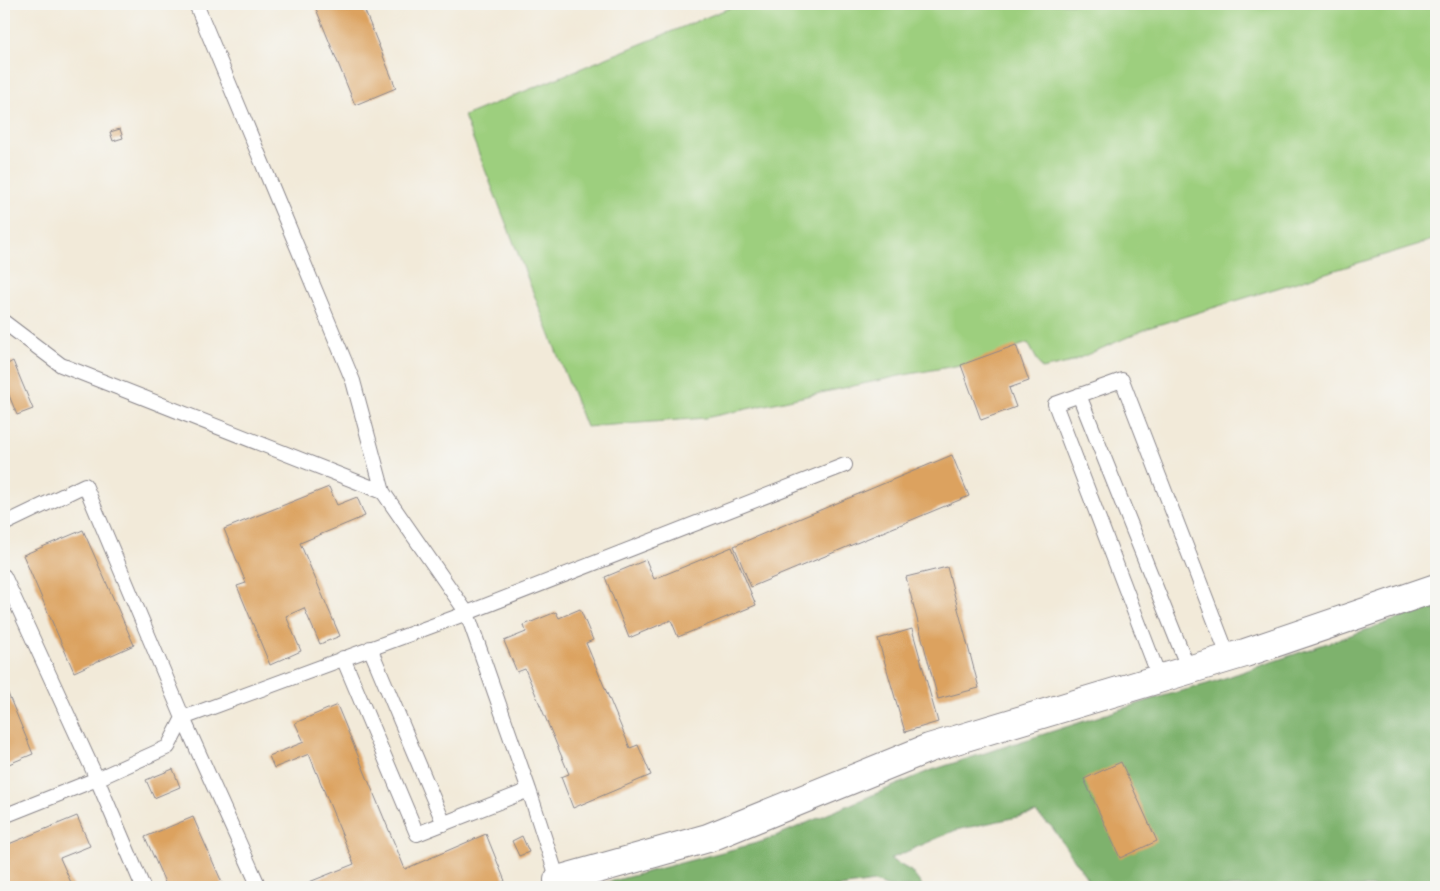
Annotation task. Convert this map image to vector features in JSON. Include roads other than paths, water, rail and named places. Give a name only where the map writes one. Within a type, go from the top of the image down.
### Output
[{"type":"street","points":[[560,884],[708,838],[929,748],[1229,658],[1436,588]]},
{"type":"lane","points":[[196,4],[352,381],[383,492],[467,613],[560,884]]},
{"type":"lane","points":[[4,322],[61,365],[383,492]]},
{"type":"lane","points":[[1160,679],[1055,404],[1122,380],[1229,658]]},
{"type":"lane","points":[[1080,395],[1189,670]]},
{"type":"lane","points":[[4,816],[97,779],[168,747],[183,718],[467,613],[845,465]]},
{"type":"lane","points":[[4,524],[86,485],[183,718],[259,887]]},
{"type":"lane","points":[[4,576],[97,779],[143,887]]},
{"type":"lane","points":[[370,648],[444,824]]},
{"type":"lane","points":[[343,658],[417,834],[529,790]]}]
